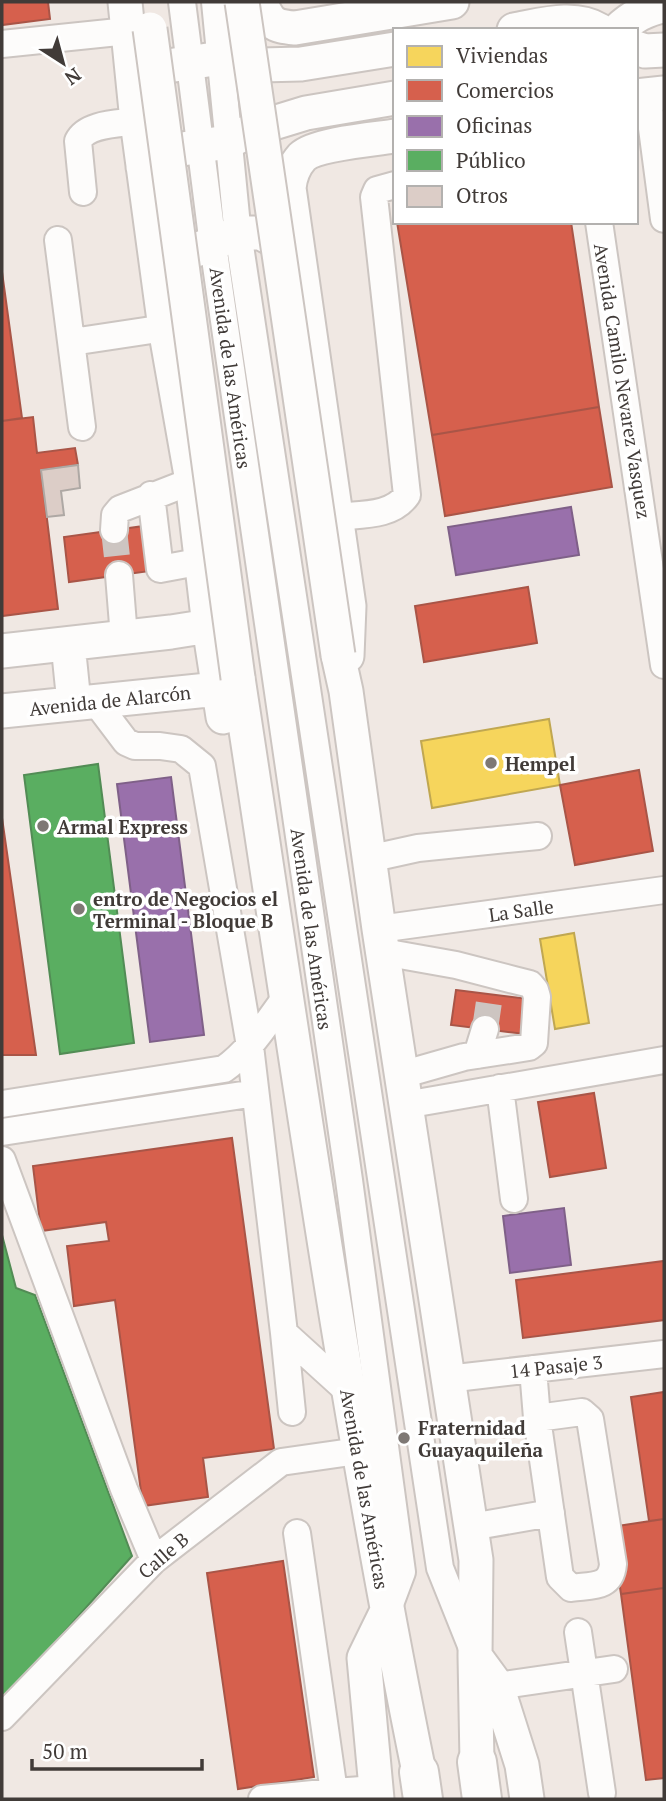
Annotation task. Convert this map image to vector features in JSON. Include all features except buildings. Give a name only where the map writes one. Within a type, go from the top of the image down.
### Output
[{"type":"main road","name":"Avenida de las Américas","points":[[147,2],[228,683],[270,896],[386,1613]]},
{"type":"main road","points":[[242,2],[338,655],[346,691],[368,859],[476,1560],[475,1656],[480,1781]]},
{"type":"main road","points":[[260,2],[268,19],[278,26],[295,28],[442,2]]},
{"type":"main road","points":[[620,28],[655,7],[664,6]]},
{"type":"main road","points":[[126,16],[143,167],[165,328],[192,481],[209,625],[228,683]]},
{"type":"main road","points":[[527,28],[565,22],[588,23],[596,28]]},
{"type":"main road","points":[[132,64],[161,67],[205,60],[261,65],[301,64],[393,49]]},
{"type":"main road","points":[[638,49],[664,50]]},
{"type":"main road","points":[[143,167],[156,157],[176,150],[214,144],[306,113],[393,98]]},
{"type":"main road","points":[[346,691],[349,606],[296,252],[290,176],[302,157],[314,149],[393,136]]},
{"type":"main road","points":[[159,275],[181,256],[226,239],[261,233],[296,252]]},
{"type":"main road","points":[[2,651],[68,645],[209,625]]},
{"type":"main road","points":[[68,645],[85,702]]},
{"type":"main road","name":"Avenida de Alarcón","points":[[2,711],[228,683]]},
{"type":"main road","points":[[386,1613],[421,1786]]},
{"type":"main road","points":[[377,1794],[364,1658],[386,1613]]},
{"type":"main road","points":[[475,1656],[497,1686],[522,1765],[527,1799]]},
{"type":"street","name":"Avenida de las Américas","points":[[181,2],[205,60]]},
{"type":"street","name":"Avenida de las Américas","points":[[215,2],[205,60],[214,144],[382,1437],[402,1572],[386,1613]]},
{"type":"street","points":[[2,44],[126,16]]},
{"type":"street","points":[[649,95],[664,219]]},
{"type":"street","points":[[83,192],[78,141],[81,135],[103,126],[137,121]]},
{"type":"street","points":[[335,517],[392,510],[402,503],[407,495],[374,197],[377,190],[393,186]]},
{"type":"street","name":"Avenida Camilo Nevarez Vasquez","points":[[599,224],[653,500],[664,665]]},
{"type":"street","name":"Avenida de las Américas","points":[[226,239],[440,1567],[475,1656]]},
{"type":"street","points":[[58,240],[82,427]]},
{"type":"street","points":[[72,342],[165,328]]},
{"type":"street","points":[[114,530],[115,516],[120,509],[192,481]]},
{"type":"street","points":[[151,495],[160,569]]},
{"type":"street","points":[[124,637],[120,582],[160,569],[203,561]]},
{"type":"street","points":[[85,702],[126,742],[135,747],[181,749],[202,766],[250,1046],[292,1412]]},
{"type":"street","points":[[368,859],[418,848],[538,836]]},
{"type":"street","name":"La Salle","points":[[381,941],[664,890]]},
{"type":"street","points":[[381,941],[456,965],[490,984],[530,984],[535,990],[534,1043],[523,1049],[477,1055],[403,1090]]},
{"type":"street","points":[[2,1104],[224,1069],[250,1046],[286,997]]},
{"type":"street","points":[[477,1055],[485,1029]]},
{"type":"street","points":[[403,1090],[500,1088],[664,1060]]},
{"type":"street","points":[[500,1088],[514,1199]]},
{"type":"street","points":[[2,1132],[255,1093]]},
{"type":"street","points":[[2,1160],[124,1489],[154,1560]]},
{"type":"street","points":[[284,1333],[349,1392]]},
{"type":"street","name":"14 Pasaje 3","points":[[447,1378],[664,1354]]},
{"type":"street","points":[[533,1369],[537,1418],[560,1577],[571,1588],[606,1583],[611,1578],[614,1564],[590,1419],[582,1412],[537,1418]]},
{"type":"street","name":"Calle B","points":[[2,1717],[154,1560],[281,1462],[358,1451]]},
{"type":"street","points":[[471,1527],[551,1513]]},
{"type":"street","points":[[297,1532],[335,1796]]},
{"type":"street","points":[[578,1632],[602,1793]]},
{"type":"street","points":[[497,1686],[614,1669]]},
{"type":"street","points":[[262,1799],[377,1794]]},
{"type":"tunnel","points":[[114,530],[119,575]]},
{"type":"tunnel","points":[[485,1029],[490,995]]},
{"type":"place","name":"Hempel","points":[[491,763]]},
{"type":"place","name":"Armal Express","points":[[43,826]]},
{"type":"place","name":"entro de Negocios el Terminal - Bloque B","points":[[79,909]]},
{"type":"place","name":"Fraternidad Guayaquileña","points":[[404,1438]]}]
